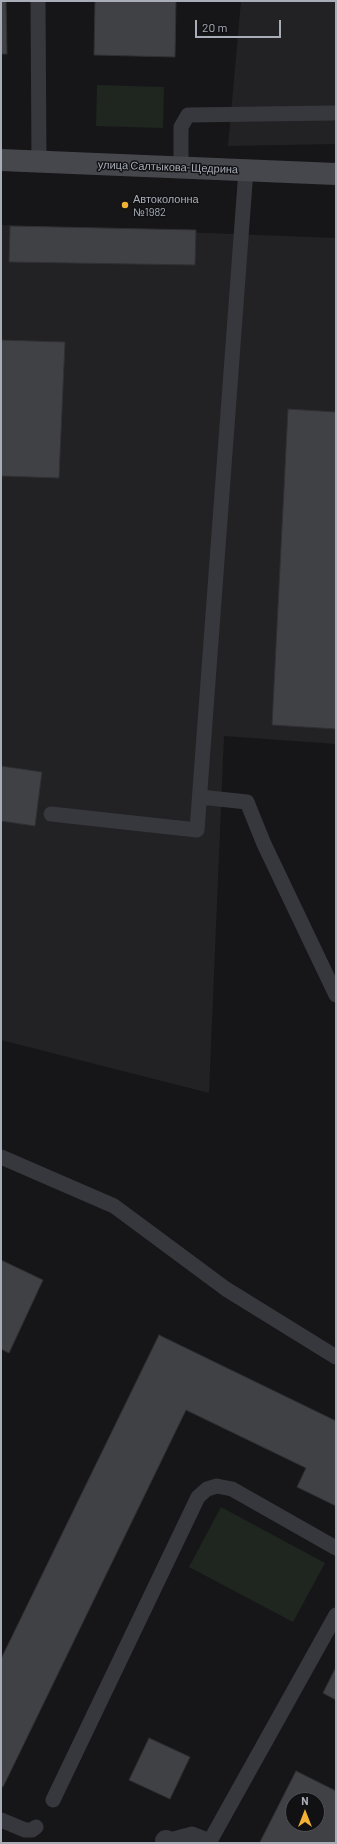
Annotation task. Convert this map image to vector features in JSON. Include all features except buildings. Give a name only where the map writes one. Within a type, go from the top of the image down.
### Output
[{"type":"street","name":"улица Салтыкова-Щедрина","points":[[1,160],[336,174]]},
{"type":"lane","points":[[38,1],[39,162]]},
{"type":"lane","points":[[181,168],[181,127],[188,115],[333,113]]},
{"type":"lane","points":[[51,814],[197,830],[246,170]]},
{"type":"lane","points":[[200,797],[247,802],[264,844],[336,995]]},
{"type":"lane","points":[[1,1157],[114,1206],[226,1289],[336,1356]]},
{"type":"lane","points":[[53,1800],[198,1497],[202,1493],[207,1489],[216,1486],[232,1489],[336,1548]]},
{"type":"lane","points":[[166,1842],[192,1834],[212,1842],[336,1615]]},
{"type":"lane","points":[[1,1820],[25,1830],[32,1830],[36,1827]]},
{"type":"shaded area","points":[[241,1],[336,1],[336,144],[228,146]]},
{"type":"shaded area","points":[[97,85],[164,87],[163,128],[96,126]]},
{"type":"shaded area","points":[[1,225],[336,238],[336,744],[224,736],[209,1093],[1,1040]]},
{"type":"shaded area","points":[[221,1507],[325,1563],[293,1622],[189,1567]]},
{"type":"place","name":"Автоколонна №1982","points":[[125,205]]}]
